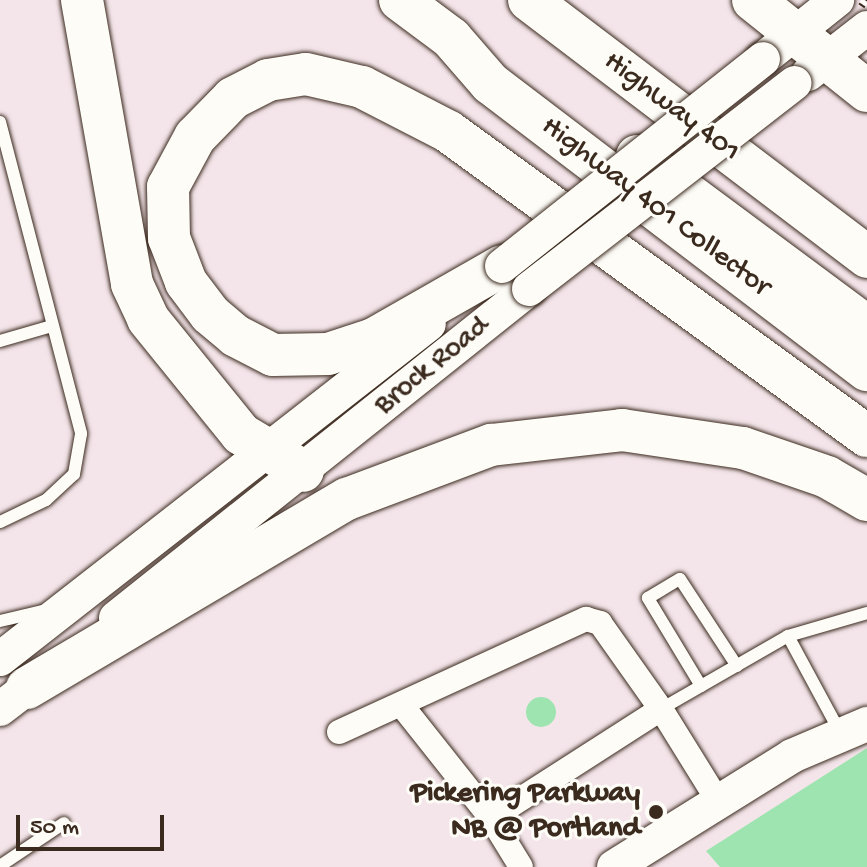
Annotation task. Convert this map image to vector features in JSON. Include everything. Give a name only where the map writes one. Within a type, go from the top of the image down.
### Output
[{"type":"highway","points":[[82,0],[132,284],[148,319],[185,369],[241,434],[285,462]]},
{"type":"highway","points":[[400,0],[451,38],[502,60],[867,327]]},
{"type":"highway","name":"Highway 401","points":[[529,0],[814,215]]},
{"type":"highway","points":[[753,0],[796,32],[810,72],[867,91]]},
{"type":"highway","name":"Highway 401 Collector","points":[[451,38],[490,83],[867,370]]},
{"type":"highway","points":[[516,278],[374,339],[328,354],[273,355],[236,336],[210,314],[186,282],[169,238],[168,187],[195,137],[245,92],[268,80],[306,74],[362,87],[449,132],[867,436]]},
{"type":"highway","points":[[814,215],[867,249]]},
{"type":"highway","points":[[814,215],[867,257]]},
{"type":"highway","points":[[9,685],[347,499],[491,445],[622,430],[652,434],[743,448],[827,477],[867,500]]},
{"type":"main road","name":"Brock Road","points":[[9,685],[516,278],[763,59],[836,1]]},
{"type":"main road","name":"Brock Road","points":[[516,278],[810,72],[867,28]]},
{"type":"main road","name":"Brock Road","points":[[9,685],[58,610],[285,462]]},
{"type":"main road","points":[[614,867],[792,756],[854,729]]},
{"type":"street","points":[[339,732],[403,707],[586,619],[600,623],[661,709],[718,801]]},
{"type":"street","points":[[403,707],[491,818],[521,867]]},
{"type":"street","points":[[491,818],[661,709]]},
{"type":"lane","points":[[0,122],[81,434],[74,474],[46,500],[0,522]]},
{"type":"lane","points":[[0,341],[52,326]]},
{"type":"lane","points":[[701,686],[648,598],[680,579],[737,666]]},
{"type":"lane","points":[[0,621],[40,608],[58,610]]},
{"type":"lane","points":[[661,709],[788,636],[867,613]]},
{"type":"lane","points":[[788,636],[854,729]]},
{"type":"lane","points":[[0,866],[64,823]]},
{"type":"green space","points":[[541,697],[552,701],[556,712],[552,723],[541,727],[530,723],[526,712],[530,701]]},
{"type":"green space","points":[[867,748],[867,867],[720,867],[706,851]]},
{"type":"railway","points":[[861,0],[867,4]]},
{"type":"place","name":"Pickering Parkway NB @ Portland","points":[[656,812]]}]
